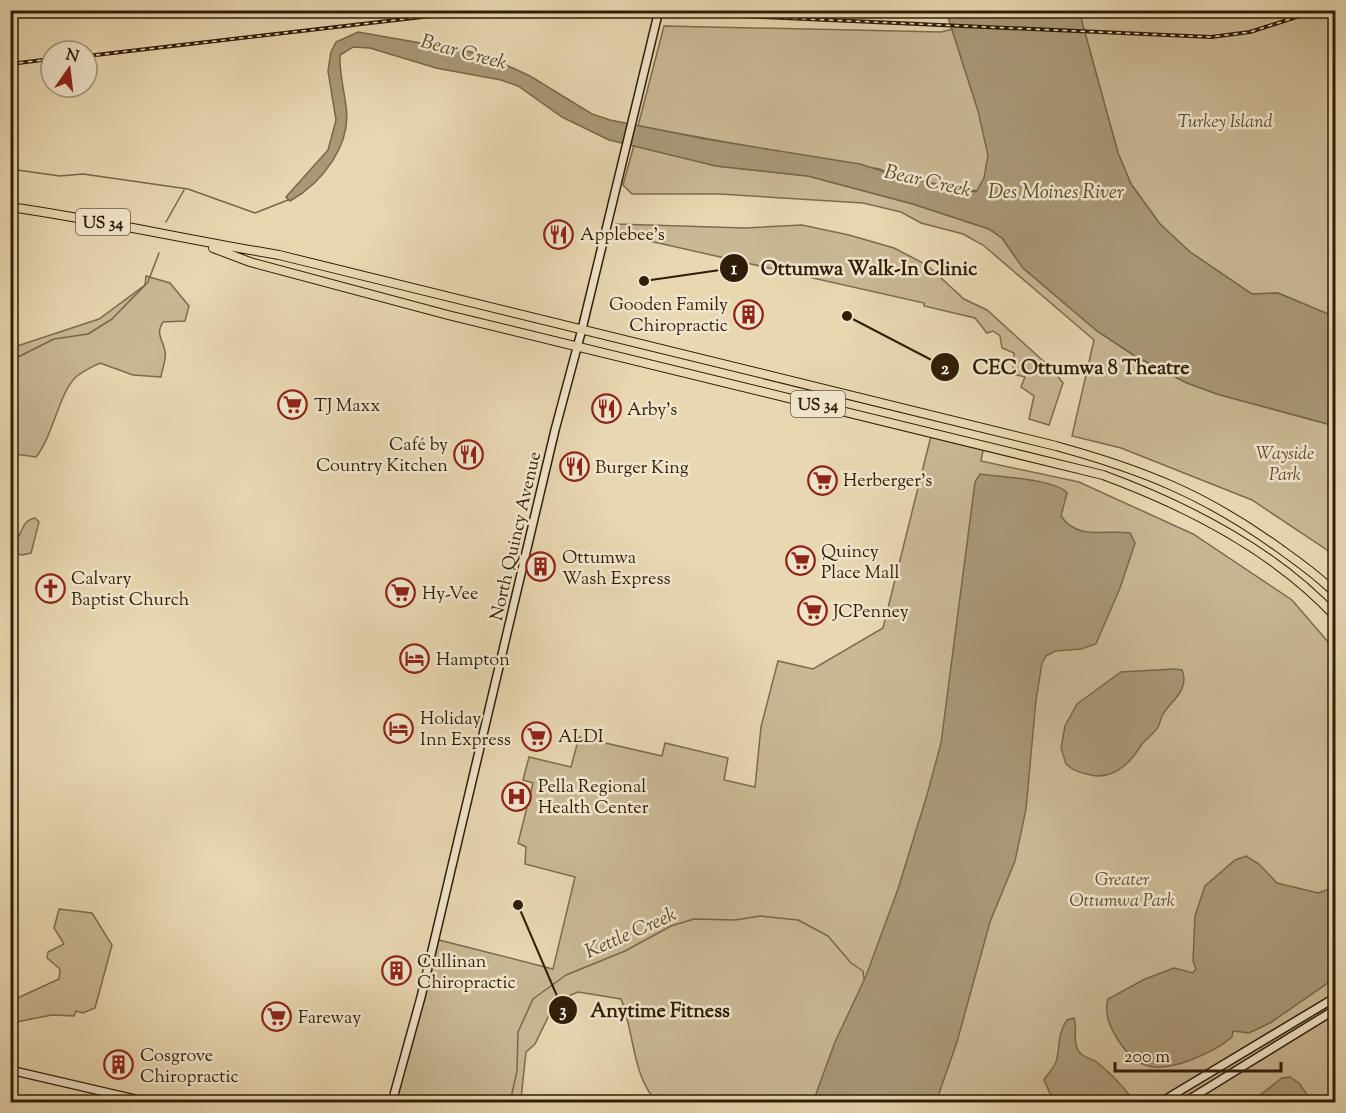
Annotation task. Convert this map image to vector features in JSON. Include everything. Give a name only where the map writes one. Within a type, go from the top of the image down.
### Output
[{"type":"main road","name":"North Quincy Avenue","points":[[392,1102],[421,997],[555,430],[578,347],[659,10]]},
{"type":"main road","name":"US 34","points":[[10,207],[82,218],[194,242],[279,255],[1122,464],[1198,497],[1249,526],[1295,560],[1335,594]]},
{"type":"main road","name":"US 34","points":[[194,242],[250,262],[448,315],[1103,475],[1173,503],[1206,520],[1292,577],[1335,617]]},
{"type":"main road","points":[[1161,1102],[1335,997]]},
{"type":"main road","points":[[1185,1102],[1335,1009]]},
{"type":"main road","points":[[10,1070],[148,1102]]},
{"type":"green space","name":"Turkey Island","points":[[1079,11],[1335,11],[1335,317],[1278,293],[1252,294],[1190,252],[1160,224],[1131,184],[1118,153]]},
{"type":"green space","points":[[664,26],[941,32],[953,29],[981,116],[988,150],[986,175],[979,191],[955,189],[892,175],[880,169],[638,126]]},
{"type":"green space","name":"Wayside Park","points":[[634,145],[716,166],[808,176],[913,204],[989,229],[1002,238],[1023,268],[1097,331],[1135,356],[1187,383],[1217,394],[1335,426],[1335,561],[1327,550],[1252,500],[1121,448],[1072,436],[1094,340],[983,245],[963,234],[921,223],[901,212],[863,203],[720,194],[632,194],[623,185]]},
{"type":"green space","points":[[616,224],[745,228],[802,225],[894,248],[927,265],[964,299],[987,310],[1051,368],[1063,383],[1049,425],[1029,419],[1034,396],[1021,387],[1025,377],[1013,374],[1014,353],[1002,348],[1000,336],[993,331],[987,333],[975,318],[924,306],[924,303],[614,233]]},
{"type":"green space","points":[[146,276],[170,283],[189,306],[185,321],[163,322],[161,326],[160,334],[165,360],[161,377],[133,375],[100,363],[87,369],[70,385],[47,439],[36,457],[15,454],[11,458],[11,348],[99,319],[145,285]]},
{"type":"green space","name":"Greater Ottumwa Park","points":[[932,432],[984,445],[981,461],[1079,482],[1193,534],[1292,600],[1335,650],[1335,1102],[657,1102],[649,1092],[638,1067],[621,999],[578,992],[556,1001],[535,1044],[526,1052],[521,1099],[524,1102],[392,1102],[435,939],[553,969],[575,877],[525,864],[526,847],[518,843],[533,783],[523,780],[529,757],[571,767],[579,737],[662,756],[665,743],[728,758],[724,780],[755,787],[761,727],[778,661],[813,669],[883,628]]},
{"type":"green space","points":[[35,518],[39,522],[31,553],[22,555],[11,552],[11,545],[18,539],[26,523]]},
{"type":"green space","points":[[59,909],[92,913],[112,945],[95,1008],[83,1013],[76,1011],[74,1016],[52,1015],[11,1023],[11,1001],[59,979],[60,969],[47,958],[48,952],[64,944],[54,928]]},
{"type":"water","name":"Des Moines River","points":[[946,11],[1079,11],[1118,153],[1131,184],[1160,224],[1190,252],[1252,294],[1278,293],[1335,317],[1335,426],[1217,394],[1187,383],[1135,356],[1097,331],[1023,268],[1002,238],[989,229],[913,204],[808,176],[716,166],[609,140],[562,117],[518,86],[501,80],[436,68],[370,48],[353,47],[340,55],[347,121],[344,135],[332,161],[313,184],[290,201],[286,197],[328,150],[336,120],[328,71],[331,52],[336,42],[358,32],[472,52],[493,59],[530,76],[592,114],[610,120],[705,139],[860,164],[897,176],[976,192],[984,178],[988,155],[978,111]]},
{"type":"water","points":[[980,474],[1040,482],[1061,488],[1067,493],[1061,516],[1068,524],[1084,531],[1130,533],[1135,543],[1120,588],[1096,644],[1081,649],[1055,651],[1046,656],[1042,663],[1036,700],[1026,809],[1015,861],[990,922],[957,1042],[936,1102],[813,1102],[835,1042],[866,976],[898,889],[941,743],[975,482]]},
{"type":"water","points":[[1182,670],[1184,683],[1182,689],[1163,714],[1159,725],[1127,763],[1114,772],[1099,776],[1078,771],[1066,764],[1061,748],[1065,726],[1077,704],[1121,672]]},
{"type":"water","points":[[1246,856],[1259,864],[1277,883],[1318,893],[1335,887],[1335,978],[1270,1023],[1249,1033],[1233,1031],[1232,1037],[1203,1055],[1166,1067],[1140,1063],[1124,1048],[1113,1031],[1107,1013],[1108,999],[1145,979],[1174,968],[1193,973],[1196,969],[1193,961],[1195,916],[1205,886],[1235,860]]},
{"type":"water","points":[[1074,1018],[1075,1042],[1078,1050],[1082,1055],[1098,1063],[1115,1079],[1131,1097],[1130,1102],[1054,1102],[1044,1080],[1054,1067],[1064,1025],[1067,1020]]},
{"type":"water","points":[[1290,1077],[1299,1083],[1312,1102],[1251,1102],[1282,1078]]},
{"type":"waterway","name":"Bear Creek","points":[[10,169],[60,176],[83,174],[188,189],[255,213],[288,200]]},
{"type":"waterway","points":[[166,222],[184,190]]},
{"type":"waterway","points":[[10,361],[54,339],[88,334],[112,319],[148,282],[159,253]]},
{"type":"waterway","name":"Kettle Creek","points":[[510,1102],[517,1071],[518,1032],[533,999],[566,975],[625,951],[671,926],[694,919],[735,920],[760,916],[798,920],[828,936],[851,963],[863,971],[864,979]]},
{"type":"railway","points":[[99,55],[448,14],[506,10]]},
{"type":"railway","points":[[604,10],[1211,37],[1250,32],[1318,10]]},
{"type":"railway","points":[[10,64],[39,60]]},
{"type":"place","name":"Applebee's","points":[[559,234]]},
{"type":"place","name":"Ottumwa Walk-In Clinic","points":[[644,281]]},
{"type":"place","name":"Gooden Family Chiropractic","points":[[749,314]]},
{"type":"place","name":"CEC Ottumwa 8 Theatre","points":[[847,316]]},
{"type":"place","name":"TJ Maxx","points":[[293,405]]},
{"type":"place","name":"Arby's","points":[[606,409]]},
{"type":"place","name":"Café by Country Kitchen","points":[[469,454]]},
{"type":"place","name":"Burger King","points":[[574,467]]},
{"type":"place","name":"Herberger's","points":[[822,480]]},
{"type":"place","name":"Quincy Place Mall","points":[[800,561]]},
{"type":"place","name":"Ottumwa Wash Express","points":[[541,567]]},
{"type":"place","name":"Calvary Baptist Church","points":[[50,588]]},
{"type":"place","name":"Hy-Vee","points":[[401,593]]},
{"type":"place","name":"JCPenney","points":[[812,611]]},
{"type":"place","name":"Hampton","points":[[415,659]]},
{"type":"place","name":"Holiday Inn Express","points":[[399,728]]},
{"type":"place","name":"ALDI","points":[[537,736]]},
{"type":"place","name":"Pella Regional Health Center","points":[[517,796]]},
{"type":"place","name":"Anytime Fitness","points":[[518,905]]},
{"type":"place","name":"Cullinan Chiropractic","points":[[396,971]]},
{"type":"place","name":"Fareway","points":[[277,1017]]},
{"type":"place","name":"Cosgrove Chiropractic","points":[[119,1065]]}]
